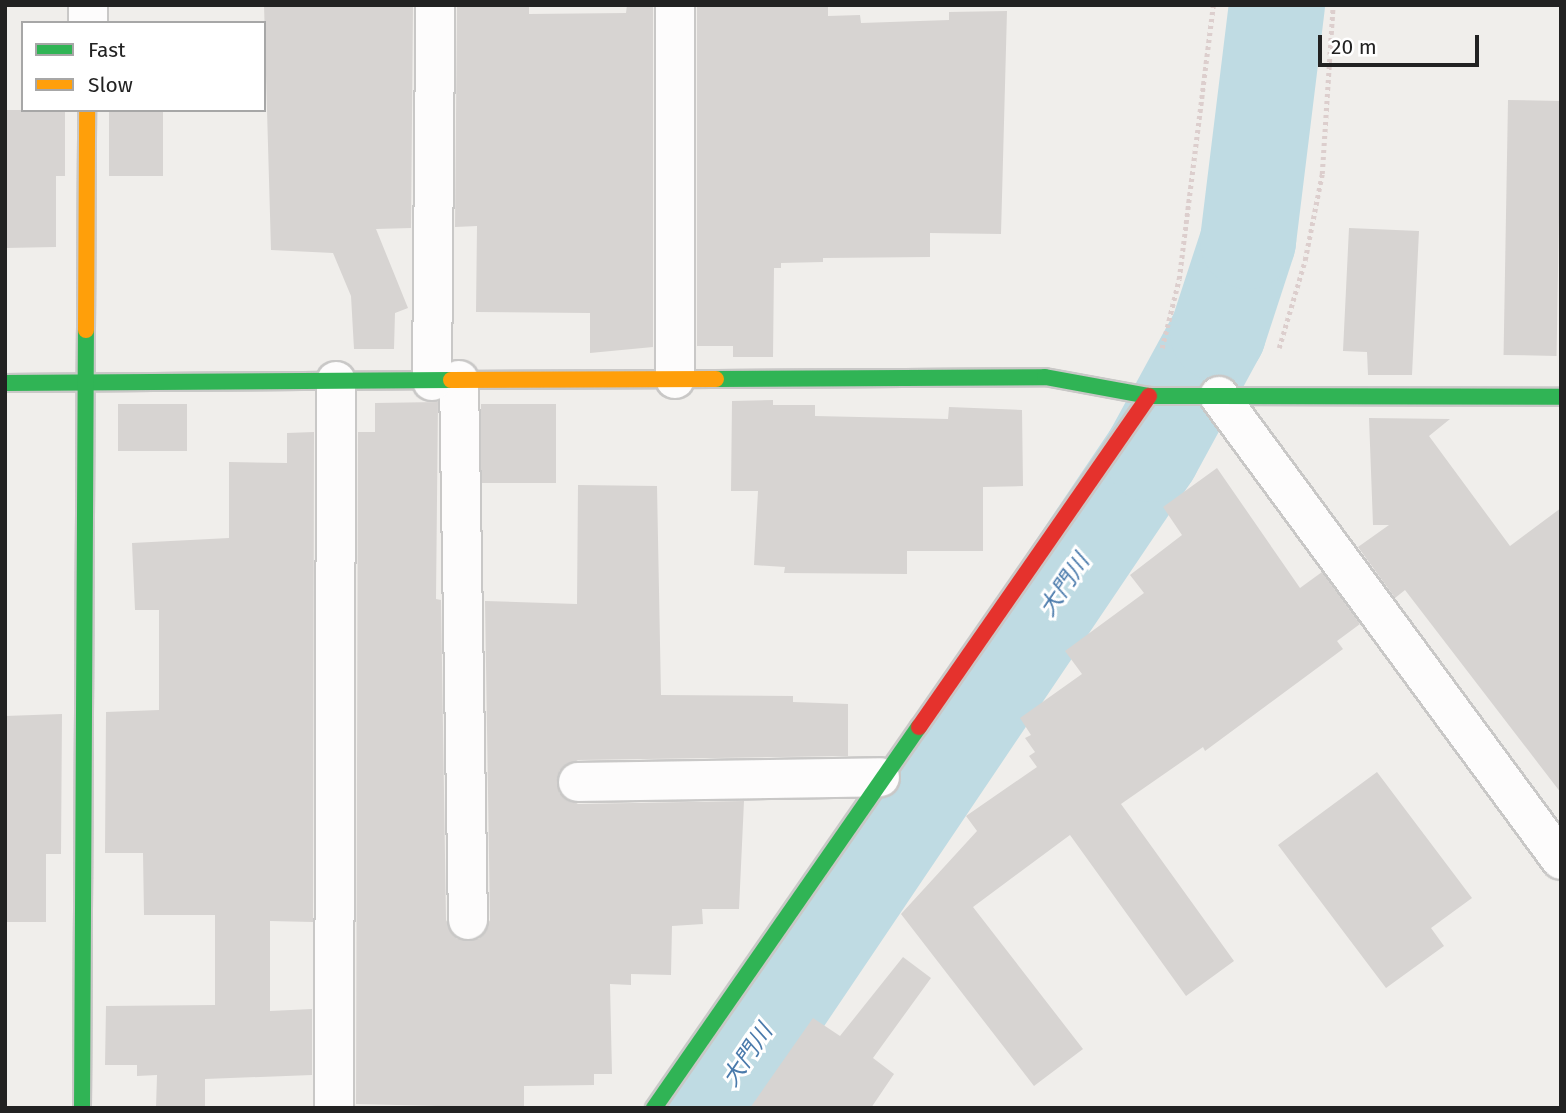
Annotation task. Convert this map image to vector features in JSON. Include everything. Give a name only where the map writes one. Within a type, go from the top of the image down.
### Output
[{"type":"street","points":[[435,5],[446,381],[468,920]]},
{"type":"street","points":[[675,5],[675,379]]},
{"type":"street","points":[[82,1108],[88,112]]},
{"type":"street","points":[[5,383],[1045,377],[1149,396],[1265,394],[1561,397]]},
{"type":"street","points":[[334,1108],[336,381]]},
{"type":"street","points":[[654,1108],[880,777],[1149,396]]},
{"type":"street","points":[[1219,396],[1561,860]]},
{"type":"street","points":[[579,782],[880,777]]},
{"type":"path","points":[[1149,396],[1180,279],[1213,5]]},
{"type":"path","points":[[1265,394],[1305,260],[1322,174],[1333,5]]},
{"type":"building","points":[[264,5],[413,5],[411,228],[376,229],[408,308],[395,313],[394,349],[354,349],[351,296],[333,253],[271,250]]},
{"type":"building","points":[[457,5],[529,5],[529,14],[626,13],[627,5],[653,5],[653,347],[590,353],[590,313],[476,312],[477,226],[455,227]]},
{"type":"building","points":[[697,5],[828,5],[828,16],[860,15],[861,23],[949,20],[949,12],[1007,11],[1001,234],[930,233],[930,257],[823,258],[823,262],[781,263],[781,268],[774,268],[773,357],[733,357],[733,346],[697,346]]},
{"type":"building","points":[[1508,100],[1561,101],[1557,356],[1504,355]]},
{"type":"building","points":[[5,110],[65,112],[65,176],[56,176],[56,247],[5,248]]},
{"type":"building","points":[[109,112],[163,112],[163,176],[109,176]]},
{"type":"building","points":[[1349,228],[1419,231],[1412,375],[1368,375],[1367,352],[1343,351]]},
{"type":"building","points":[[773,400],[773,405],[815,405],[815,416],[948,419],[949,407],[1022,410],[1023,486],[983,487],[983,551],[907,551],[907,574],[784,573],[785,567],[754,565],[758,491],[731,491],[732,401]]},
{"type":"building","points":[[438,402],[436,599],[441,600],[446,920],[457,939],[479,939],[490,920],[485,601],[577,604],[578,485],[657,486],[661,695],[793,696],[793,702],[848,704],[848,756],[578,760],[559,771],[559,793],[578,804],[744,801],[739,909],[702,909],[703,924],[672,926],[671,975],[631,974],[631,985],[610,984],[612,1074],[594,1074],[594,1085],[524,1086],[524,1108],[356,1104],[358,432],[375,432],[375,403]]},
{"type":"building","points":[[118,404],[187,404],[187,451],[118,451]]},
{"type":"building","points":[[481,404],[556,404],[556,483],[481,483]]},
{"type":"building","points":[[1369,418],[1450,419],[1429,436],[1510,546],[1561,508],[1561,793],[1405,590],[1395,598],[1358,547],[1389,525],[1373,525]]},
{"type":"building","points":[[314,432],[313,922],[270,921],[270,1011],[312,1009],[312,1075],[205,1079],[205,1108],[156,1108],[157,1075],[137,1076],[137,1065],[105,1065],[106,1006],[215,1005],[215,915],[144,915],[143,853],[105,853],[106,712],[159,710],[159,610],[135,610],[132,543],[229,538],[229,462],[287,463],[287,433]]},
{"type":"building","points":[[1217,468],[1300,588],[1322,572],[1360,624],[1337,641],[1343,649],[1205,751],[1203,747],[1121,804],[1234,961],[1186,996],[1070,835],[973,907],[1083,1049],[1034,1086],[901,914],[977,831],[966,816],[1037,767],[1029,756],[1035,752],[1025,738],[1031,735],[1020,718],[1082,674],[1065,651],[1144,593],[1130,575],[1182,535],[1163,507]]},
{"type":"building","points":[[62,714],[61,854],[46,854],[46,922],[5,922],[5,716]]},
{"type":"building","points":[[1377,772],[1472,898],[1431,928],[1444,946],[1386,988],[1278,845]]},
{"type":"building","points":[[903,957],[931,978],[873,1058],[894,1074],[871,1108],[750,1108],[813,1018],[840,1036]]},
{"type":"waterway","name":"大門川","points":[[711,1108],[1152,454],[1218,333],[1248,241],[1277,5]]},
{"type":"traffic: fast","points":[[82,1108],[86,330]]},
{"type":"traffic: fast","points":[[716,379],[1045,377],[1149,396],[1561,397]]},
{"type":"traffic: fast","points":[[5,383],[451,380]]},
{"type":"traffic: fast","points":[[654,1108],[919,727]]},
{"type":"traffic: slow","points":[[86,330],[87,112]]},
{"type":"traffic: slow","points":[[451,380],[716,379]]},
{"type":"traffic: jam","points":[[919,727],[1149,396]]}]
